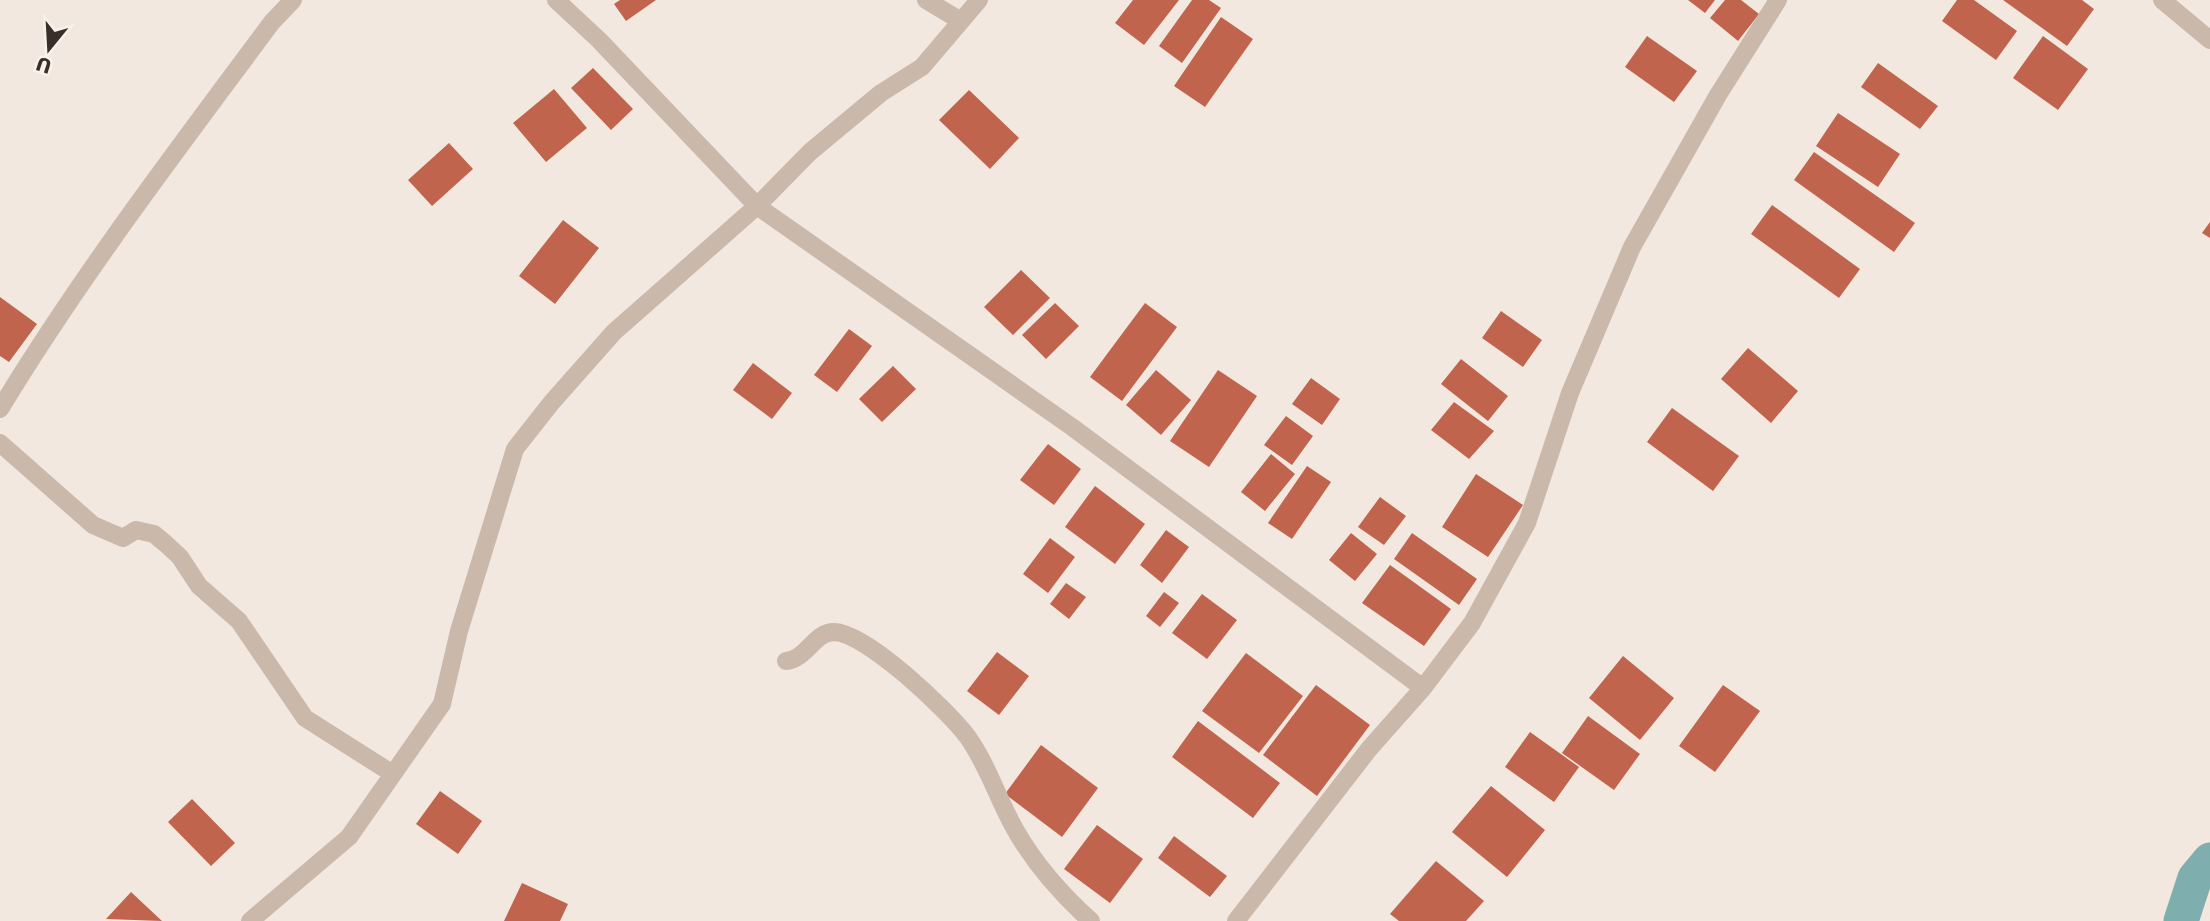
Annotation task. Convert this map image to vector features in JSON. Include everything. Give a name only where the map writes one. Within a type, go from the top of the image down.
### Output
[{"type":"street","points":[[0,409],[45,335],[106,246],[272,22],[293,0]]},
{"type":"street","points":[[556,0],[758,205],[1072,427],[1423,688]]},
{"type":"street","points":[[926,0],[961,21]]},
{"type":"street","points":[[250,921],[349,837],[442,704],[459,631],[515,449],[614,332],[758,205],[810,152],[881,93],[922,67],[979,0]]},
{"type":"street","points":[[1236,921],[1369,749],[1423,688],[1472,623],[1528,523],[1570,393],[1621,269],[1718,95],[1778,0]]},
{"type":"street","points":[[2162,0],[2210,40]]},
{"type":"street","points":[[0,443],[93,525],[123,538],[136,530],[154,534],[166,544],[180,557],[199,586],[239,621],[305,718],[393,774]]},
{"type":"street","points":[[786,661],[796,660],[821,636],[832,632],[860,642],[894,664],[966,735],[1022,841],[1062,895],[1090,921]]},
{"type":"building","points":[[620,0],[656,0],[626,21],[614,4]]},
{"type":"building","points":[[1133,0],[1179,0],[1144,45],[1115,23]]},
{"type":"building","points":[[1192,0],[1209,0],[1221,8],[1182,63],[1159,46]]},
{"type":"building","points":[[1688,0],[1715,0],[1705,13]]},
{"type":"building","points":[[1725,0],[1741,0],[1759,14],[1738,41],[1710,18]]},
{"type":"building","points":[[1957,0],[1974,0],[2017,31],[1996,60],[1942,21]]},
{"type":"building","points":[[2003,0],[2082,0],[2094,9],[2067,46]]},
{"type":"building","points":[[1221,17],[1253,39],[1205,107],[1174,86]]},
{"type":"building","points":[[1647,36],[1697,71],[1674,102],[1625,67]]},
{"type":"building","points":[[2043,36],[2088,69],[2058,110],[2013,78]]},
{"type":"building","points":[[1878,63],[1938,106],[1920,129],[1861,87]]},
{"type":"building","points":[[593,68],[633,109],[611,130],[571,88]]},
{"type":"building","points":[[554,89],[587,128],[546,162],[513,123]]},
{"type":"building","points":[[969,90],[1019,138],[990,169],[939,120]]},
{"type":"building","points":[[1838,113],[1900,154],[1878,187],[1816,146]]},
{"type":"building","points":[[449,143],[473,169],[432,206],[408,180]]},
{"type":"building","points":[[1814,152],[1915,223],[1894,252],[1794,180]]},
{"type":"building","points":[[1772,205],[1860,269],[1839,298],[1751,234]]},
{"type":"building","points":[[563,220],[599,248],[555,304],[519,276]]},
{"type":"building","points":[[2210,222],[2210,238],[2202,233]]},
{"type":"building","points":[[1021,270],[1050,298],[1013,335],[984,307]]},
{"type":"building","points":[[0,297],[37,324],[9,362],[0,356]]},
{"type":"building","points":[[1055,303],[1079,326],[1046,359],[1022,335]]},
{"type":"building","points":[[1145,303],[1177,327],[1122,401],[1090,377]]},
{"type":"building","points":[[1501,311],[1542,340],[1523,367],[1482,338]]},
{"type":"building","points":[[849,329],[872,346],[837,392],[814,375]]},
{"type":"building","points":[[1748,348],[1798,391],[1771,423],[1721,379]]},
{"type":"building","points":[[1461,359],[1508,396],[1488,421],[1441,384]]},
{"type":"building","points":[[753,363],[792,393],[772,419],[733,390]]},
{"type":"building","points":[[893,366],[916,389],[882,422],[859,399]]},
{"type":"building","points":[[1156,370],[1191,400],[1161,435],[1126,405]]},
{"type":"building","points":[[1218,370],[1257,396],[1209,467],[1170,441]]},
{"type":"building","points":[[1311,378],[1340,399],[1322,425],[1292,404]]},
{"type":"building","points":[[1454,402],[1494,431],[1469,459],[1431,430]]},
{"type":"building","points":[[1672,408],[1739,456],[1713,491],[1647,442]]},
{"type":"building","points":[[1286,416],[1313,436],[1292,465],[1264,445]]},
{"type":"building","points":[[1048,444],[1081,469],[1054,505],[1020,480]]},
{"type":"building","points":[[1271,454],[1295,474],[1265,511],[1241,492]]},
{"type":"building","points":[[1307,466],[1331,482],[1292,539],[1268,523]]},
{"type":"building","points":[[1476,474],[1523,505],[1488,557],[1442,527]]},
{"type":"building","points":[[1095,486],[1145,524],[1115,564],[1065,527]]},
{"type":"building","points":[[1380,497],[1406,516],[1384,545],[1358,527]]},
{"type":"building","points":[[1166,530],[1189,547],[1162,583],[1140,565]]},
{"type":"building","points":[[1351,533],[1377,554],[1355,581],[1329,560]]},
{"type":"building","points":[[1412,533],[1477,579],[1459,605],[1394,559]]},
{"type":"building","points":[[1050,538],[1075,557],[1048,593],[1023,574]]},
{"type":"building","points":[[1390,565],[1451,609],[1424,646],[1362,603]]},
{"type":"building","points":[[1066,583],[1086,597],[1069,619],[1050,604]]},
{"type":"building","points":[[1164,592],[1179,603],[1160,627],[1146,616]]},
{"type":"building","points":[[1202,594],[1237,620],[1207,659],[1172,633]]},
{"type":"building","points":[[997,652],[1029,676],[999,715],[967,691]]},
{"type":"building","points":[[1246,653],[1303,696],[1259,753],[1202,711]]},
{"type":"building","points":[[1623,656],[1674,698],[1640,740],[1589,698]]},
{"type":"building","points":[[1316,685],[1370,725],[1317,796],[1263,755]]},
{"type":"building","points":[[1723,685],[1760,711],[1715,772],[1679,746]]},
{"type":"building","points":[[1588,716],[1640,754],[1614,790],[1562,753]]},
{"type":"building","points":[[1198,721],[1280,783],[1253,818],[1172,757]]},
{"type":"building","points":[[1530,732],[1579,767],[1554,802],[1505,767]]},
{"type":"building","points":[[1041,745],[1098,788],[1062,837],[1005,794]]},
{"type":"building","points":[[1491,786],[1545,830],[1507,877],[1452,832]]},
{"type":"building","points":[[440,791],[482,821],[458,854],[416,824]]},
{"type":"building","points":[[192,799],[235,843],[211,866],[168,822]]},
{"type":"building","points":[[1097,825],[1143,859],[1110,903],[1064,869]]},
{"type":"building","points":[[1174,836],[1227,876],[1210,897],[1158,858]]},
{"type":"building","points":[[1436,861],[1484,901],[1466,921],[1399,921],[1390,914]]},
{"type":"building","points":[[522,883],[568,904],[560,921],[504,921]]},
{"type":"building","points":[[131,892],[162,921],[106,919]]},
{"type":"waterway","points":[[2181,921],[2195,878],[2210,860]]}]
